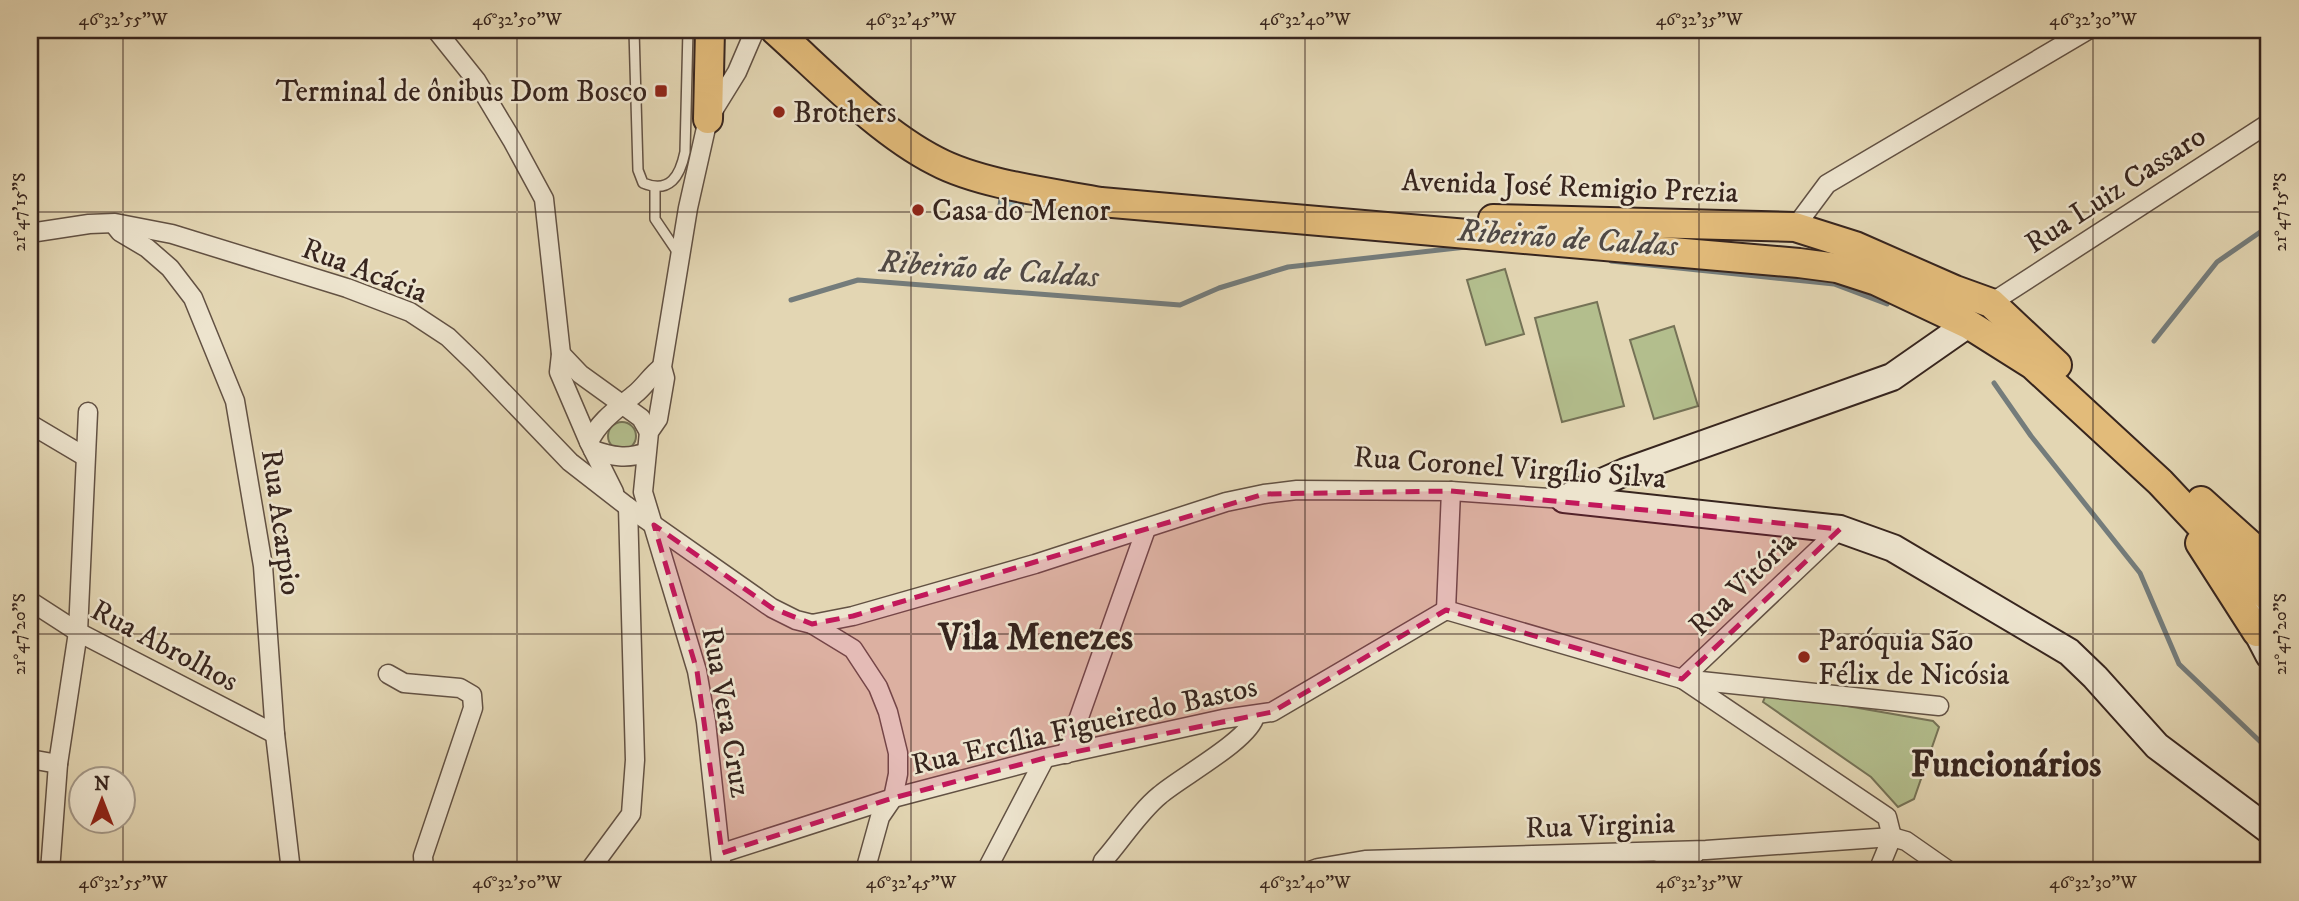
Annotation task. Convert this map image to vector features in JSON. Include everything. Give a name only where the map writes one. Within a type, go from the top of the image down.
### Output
[{"type":"main road","points":[[708,119],[710,30]]},
{"type":"main road","name":"Avenida José Remigio Prezia","points":[[775,30],[903,141],[937,162],[1018,186],[1101,202],[1799,263],[1837,268],[1877,281],[1968,324],[2033,365],[2160,482],[2268,595]]},
{"type":"main road","name":"Avenida José Remigio Prezia","points":[[802,30],[841,70],[905,122],[945,148],[973,161],[1009,172],[1151,195],[1429,217],[1795,227],[1855,246],[1991,303],[2226,525],[2269,562]]},
{"type":"main road","points":[[2160,482],[2263,644]]},
{"type":"main road","points":[[2226,525],[2269,548]]},
{"type":"street","points":[[436,30],[476,80],[544,200],[561,354],[559,372],[591,446],[622,503],[635,760],[634,805],[631,814],[589,871]]},
{"type":"street","points":[[591,446],[619,457],[637,456],[646,452],[649,432],[658,419],[665,378],[662,368],[688,208],[708,119],[737,72],[755,30]]},
{"type":"street","points":[[1795,227],[1827,184],[2088,30]]},
{"type":"street","name":"Rua Luiz Cassaro","points":[[1991,303],[2269,123]]},
{"type":"street","points":[[30,221],[50,230]]},
{"type":"street","name":"Rua Acácia","points":[[30,233],[115,223],[172,234],[346,288],[410,312],[448,337],[570,462],[622,503]]},
{"type":"street","name":"Rua Acarpio","points":[[115,223],[120,232],[147,248],[170,268],[193,298],[235,401],[263,566],[275,734],[291,871]]},
{"type":"street","points":[[1564,499],[1625,472],[1892,377],[1968,324]]},
{"type":"street","points":[[561,354],[580,374],[641,418],[649,432]]},
{"type":"street","points":[[591,446],[598,428],[621,404],[635,394],[652,374],[662,368]]},
{"type":"street","points":[[50,871],[58,764],[78,632],[88,412]]},
{"type":"street","points":[[30,424],[84,457]]},
{"type":"street","name":"Rua Vera Cruz","points":[[646,452],[643,492],[697,671],[722,862]]},
{"type":"street","points":[[1625,472],[1628,507]]},
{"type":"street","name":"Rua Coronel Virgílio Silva","points":[[812,624],[853,616],[1146,529],[1226,502],[1264,494],[1310,490],[1451,491],[1564,499],[1840,528],[1893,548],[2069,652],[2157,746],[2269,830]]},
{"type":"street","points":[[1451,491],[1446,610],[1682,679],[1939,706]]},
{"type":"street","points":[[622,503],[772,608],[796,620],[812,624],[853,649],[878,687],[888,712],[898,753],[898,774],[892,798],[880,817],[865,871]]},
{"type":"street","name":"Rua Vitória","points":[[1682,679],[1840,528]]},
{"type":"street","points":[[1066,754],[1146,529]]},
{"type":"street","points":[[2263,644],[2268,595]]},
{"type":"street","name":"Rua Abrolhos","points":[[30,601],[78,632],[275,734]]},
{"type":"street","name":"Rua Ercília Figueiredo Bastos","points":[[722,862],[892,798],[1045,758],[1223,719],[1272,712],[1446,610]]},
{"type":"street","points":[[388,674],[404,683],[460,688],[472,695],[473,708],[424,856],[424,871]]},
{"type":"street","points":[[1682,679],[1887,817],[1892,837],[1878,871]]},
{"type":"street","points":[[1100,871],[1103,862],[1159,795],[1215,757],[1249,727],[1255,716]]},
{"type":"street","points":[[986,871],[1045,758]]},
{"type":"street","points":[[30,759],[58,764]]},
{"type":"street","points":[[1892,837],[1906,841],[1949,871]]},
{"type":"street","name":"Rua Virginia","points":[[1310,871],[1365,860],[1706,850],[1892,837]]},
{"type":"street","points":[[1653,871],[1706,850]]},
{"type":"lane","points":[[634,30],[638,170],[643,183],[655,188],[671,183],[682,168],[685,152],[688,30]]},
{"type":"lane","points":[[655,188],[655,219],[681,256]]},
{"type":"highlighted area","points":[[1451,491],[1840,529],[1682,679],[1446,610],[1272,712],[1045,758],[893,798],[722,853],[697,671],[654,525],[772,608],[812,624],[853,616],[1264,494]]},
{"type":"green space","points":[[1505,269],[1524,334],[1486,345],[1467,280]]},
{"type":"green space","points":[[1597,302],[1624,406],[1562,422],[1535,318]]},
{"type":"green space","points":[[1674,326],[1698,406],[1654,419],[1630,340]]},
{"type":"green space","points":[[622,422],[632,426],[636,436],[632,446],[622,450],[612,446],[608,436],[612,426]]},
{"type":"green space","points":[[1767,692],[1933,721],[1939,727],[1914,799],[1898,807],[1871,777],[1763,702]]},
{"type":"green space","points":[[1503,865],[1609,868],[1609,871],[1498,871]]},
{"type":"water","points":[[1000,195],[1024,199],[1022,213],[998,209]]},
{"type":"waterway","points":[[2154,341],[2217,262],[2269,226]]},
{"type":"waterway","name":"Ribeirão de Caldas","points":[[791,300],[858,280],[1180,305],[1219,288],[1288,267],[1466,247]]},
{"type":"waterway","name":"Ribeirão de Caldas","points":[[1611,261],[1834,284],[1887,304]]},
{"type":"waterway","name":"Ribeirão de Caldas","points":[[1994,383],[2031,436],[2140,573],[2179,664],[2269,750]]},
{"type":"place","name":"Terminal de ônibus Dom Bosco","points":[[661,91]]},
{"type":"place","name":"Brothers","points":[[779,112]]},
{"type":"place","name":"Casa do Menor","points":[[918,210]]},
{"type":"place","name":"Paróquia São Félix de Nicósia","points":[[1804,657]]},
{"type":"district","name":"Vila Menezes","points":[[1036,636]]},
{"type":"district","name":"Funcionários","points":[[2006,763]]}]
